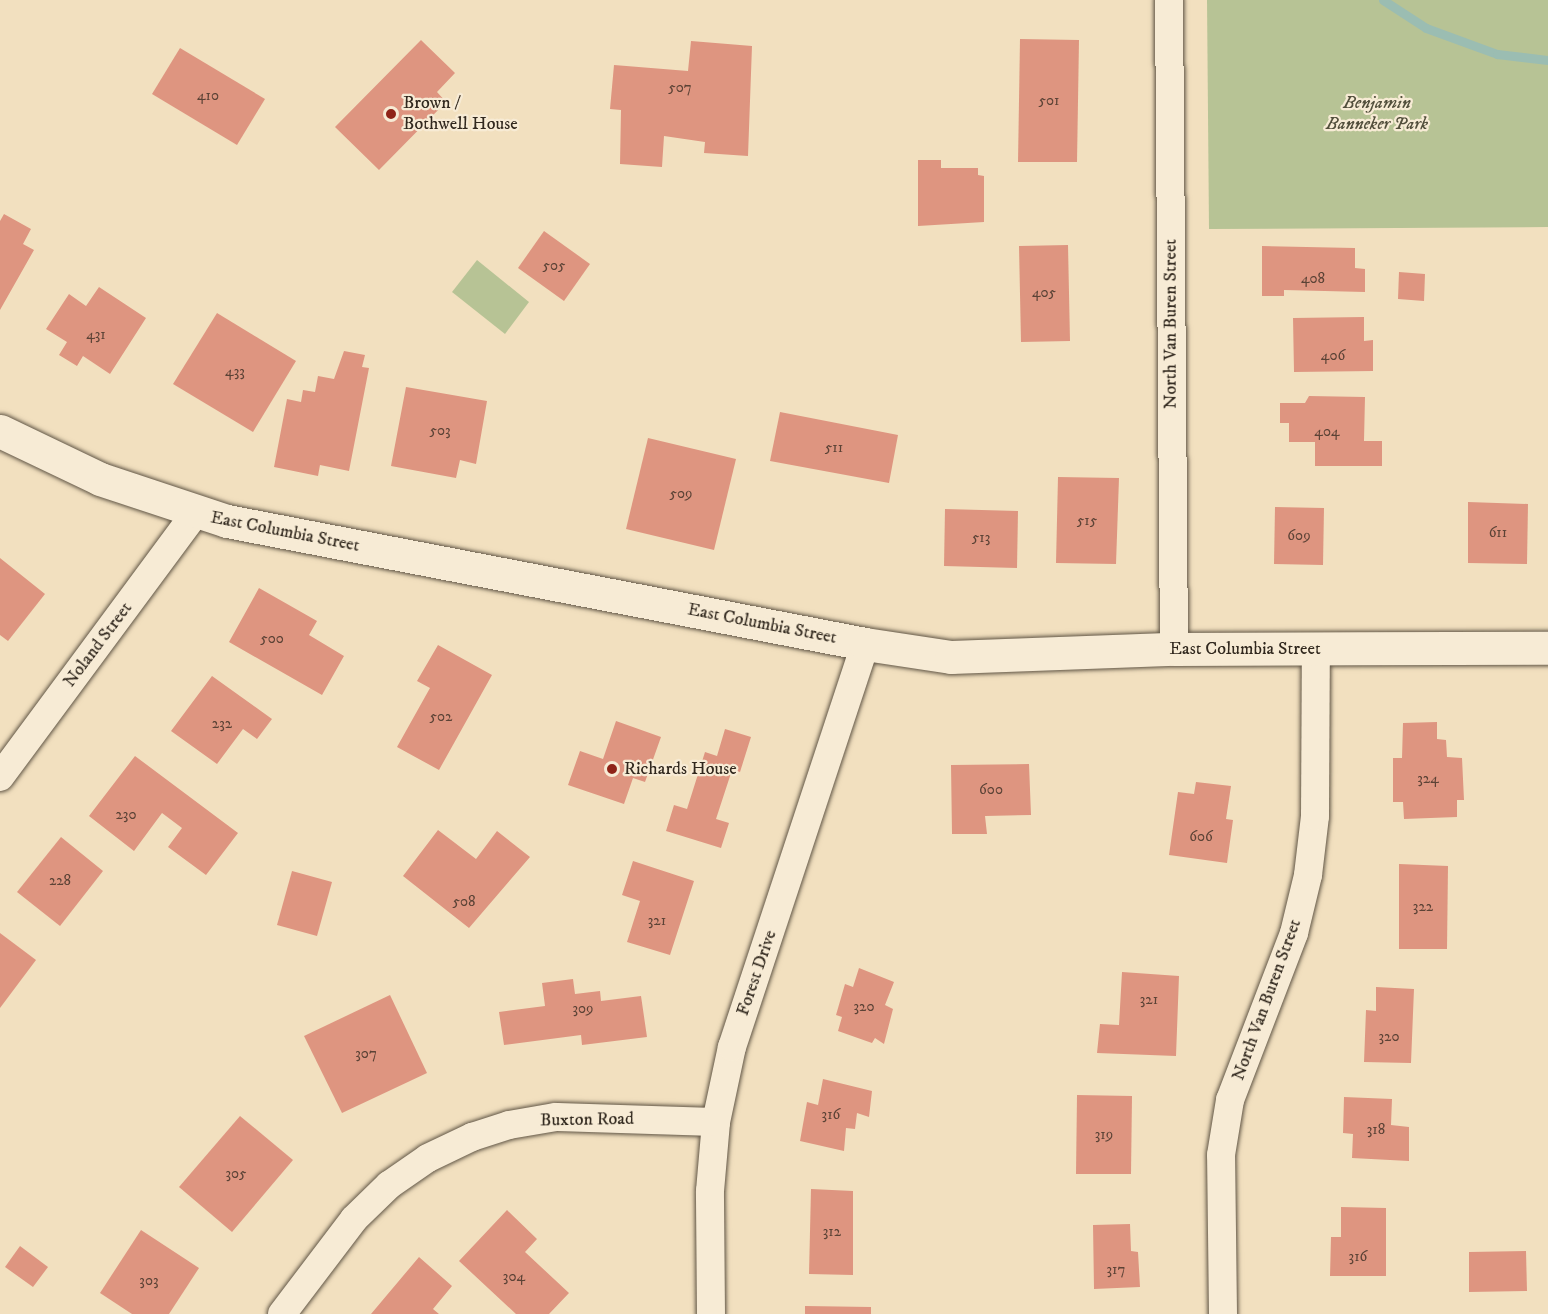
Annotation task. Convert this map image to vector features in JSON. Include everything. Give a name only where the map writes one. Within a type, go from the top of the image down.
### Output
[{"type":"street","name":"North Van Buren Street","points":[[1169,0],[1174,649]]},
{"type":"street","name":"East Columbia Street","points":[[0,431],[80,471],[195,513],[866,644],[951,657],[1174,649],[1548,648]]},
{"type":"street","name":"Noland Street","points":[[0,777],[195,513]]},
{"type":"street","name":"Forest Drive","points":[[711,1314],[710,1191],[716,1122],[732,1047],[866,644]]},
{"type":"street","name":"North Van Buren Street","points":[[1222,1314],[1221,1155],[1230,1100],[1294,933],[1308,875],[1314,816],[1316,650]]},
{"type":"street","name":"Buxton Road","points":[[282,1314],[354,1219],[389,1185],[428,1158],[472,1137],[509,1125],[556,1117],[716,1122]]},
{"type":"green space","name":"Benjamin Banneker Park","points":[[1207,0],[1548,0],[1548,227],[1209,229]]},
{"type":"green space","points":[[477,260],[529,302],[505,334],[452,292]]},
{"type":"building","points":[[1020,39],[1079,40],[1077,162],[1018,162]]},
{"type":"building","name":"Brown / Bothwell House","points":[[421,40],[455,73],[437,92],[446,102],[379,170],[335,127]]},
{"type":"building","points":[[691,41],[752,46],[748,156],[704,153],[705,142],[664,136],[662,167],[620,164],[621,110],[610,109],[614,65],[688,71]]},
{"type":"building","points":[[180,48],[265,99],[237,145],[152,94]]},
{"type":"building","points":[[918,160],[941,160],[941,168],[978,168],[978,175],[984,176],[984,222],[918,226]]},
{"type":"building","points":[[4,214],[31,229],[23,244],[34,250],[0,310],[0,221]]},
{"type":"building","points":[[544,231],[590,264],[564,301],[518,268]]},
{"type":"building","points":[[1068,245],[1070,341],[1021,342],[1019,246]]},
{"type":"building","points":[[1262,246],[1355,248],[1355,268],[1365,269],[1365,292],[1284,290],[1284,296],[1262,296]]},
{"type":"building","points":[[1399,272],[1425,274],[1424,301],[1398,299]]},
{"type":"building","points":[[99,287],[146,318],[110,374],[83,356],[77,366],[59,355],[67,342],[46,329],[69,294],[86,306]]},
{"type":"building","points":[[217,313],[296,361],[253,432],[173,384]]},
{"type":"building","points":[[1364,317],[1364,341],[1373,340],[1373,371],[1294,372],[1293,318]]},
{"type":"building","points":[[344,351],[365,355],[362,367],[369,368],[349,471],[320,465],[318,476],[274,467],[287,399],[301,402],[303,390],[315,392],[318,376],[334,379]]},
{"type":"building","points":[[406,387],[487,401],[476,464],[460,460],[456,478],[391,466]]},
{"type":"building","points":[[1309,396],[1365,397],[1364,441],[1382,441],[1382,466],[1315,466],[1315,442],[1289,442],[1289,423],[1280,423],[1280,403],[1305,403]]},
{"type":"building","points":[[780,412],[898,435],[889,483],[770,461]]},
{"type":"building","points":[[648,438],[736,459],[714,550],[626,529]]},
{"type":"building","points":[[1058,477],[1119,478],[1116,564],[1056,563]]},
{"type":"building","points":[[1468,502],[1528,504],[1527,564],[1468,563]]},
{"type":"building","points":[[1275,507],[1324,508],[1323,565],[1274,564]]},
{"type":"building","points":[[945,509],[1018,511],[1017,568],[944,566]]},
{"type":"building","points":[[0,558],[45,594],[8,641],[0,635]]},
{"type":"building","points":[[259,588],[317,621],[309,635],[344,656],[322,695],[229,642]]},
{"type":"building","points":[[438,645],[492,675],[439,770],[397,747],[430,688],[417,681]]},
{"type":"building","points":[[212,676],[272,719],[257,739],[243,729],[217,764],[171,731]]},
{"type":"building","name":"Richards House","points":[[616,721],[661,737],[645,782],[633,778],[624,804],[568,785],[580,751],[603,759]]},
{"type":"building","points":[[1437,722],[1437,739],[1446,740],[1447,757],[1462,758],[1464,800],[1457,800],[1457,817],[1404,819],[1403,802],[1393,802],[1393,758],[1402,758],[1403,723]]},
{"type":"building","points":[[725,729],[751,737],[740,772],[732,770],[716,819],[729,823],[721,848],[666,831],[674,805],[687,809],[705,752],[717,756]]},
{"type":"building","points":[[135,756],[238,833],[206,875],[168,847],[182,828],[162,813],[134,851],[89,816]]},
{"type":"building","points":[[1029,764],[1031,815],[985,816],[987,834],[952,834],[951,765]]},
{"type":"building","points":[[1196,782],[1231,786],[1226,819],[1233,820],[1227,863],[1169,855],[1178,792],[1194,794]]},
{"type":"building","points":[[438,830],[476,859],[497,831],[530,857],[469,928],[403,876]]},
{"type":"building","points":[[61,837],[103,871],[60,926],[17,892]]},
{"type":"building","points":[[633,861],[694,881],[670,955],[627,942],[640,901],[622,895]]},
{"type":"building","points":[[1399,864],[1448,866],[1447,949],[1399,949]]},
{"type":"building","points":[[292,871],[332,882],[317,936],[277,925]]},
{"type":"building","points":[[0,933],[36,960],[0,1008]]},
{"type":"building","points":[[859,968],[894,982],[885,1005],[893,1009],[884,1044],[875,1038],[872,1043],[838,1031],[842,1017],[836,1015],[845,984],[853,987]]},
{"type":"building","points":[[1122,972],[1179,976],[1176,1056],[1097,1053],[1100,1024],[1119,1025]]},
{"type":"building","points":[[573,979],[575,994],[600,991],[601,1001],[641,996],[647,1037],[582,1045],[581,1035],[504,1045],[499,1012],[545,1006],[542,983]]},
{"type":"building","points":[[1376,987],[1414,989],[1411,1063],[1364,1062],[1366,1010],[1376,1011]]},
{"type":"building","points":[[390,995],[427,1073],[342,1113],[304,1036]]},
{"type":"building","points":[[823,1079],[872,1091],[869,1117],[857,1113],[855,1129],[846,1128],[844,1151],[800,1141],[807,1102],[818,1105]]},
{"type":"building","points":[[1077,1095],[1132,1096],[1131,1174],[1076,1174]]},
{"type":"building","points":[[1344,1097],[1392,1099],[1391,1125],[1409,1127],[1409,1161],[1352,1158],[1353,1134],[1343,1133]]},
{"type":"building","points":[[240,1116],[293,1160],[232,1232],[179,1187]]},
{"type":"building","points":[[811,1189],[853,1191],[853,1275],[809,1274]]},
{"type":"building","points":[[1341,1207],[1386,1208],[1386,1276],[1330,1276],[1331,1237],[1341,1237]]},
{"type":"building","points":[[507,1210],[537,1239],[525,1252],[569,1293],[549,1314],[516,1314],[459,1261]]},
{"type":"building","points":[[1130,1224],[1131,1251],[1138,1252],[1140,1287],[1094,1289],[1093,1225]]},
{"type":"building","points":[[141,1230],[199,1268],[169,1314],[132,1314],[100,1293]]},
{"type":"building","points":[[20,1246],[48,1267],[33,1287],[5,1267]]},
{"type":"building","points":[[1526,1251],[1527,1291],[1469,1292],[1469,1252]]},
{"type":"building","points":[[419,1257],[452,1286],[433,1309],[439,1314],[371,1314]]},
{"type":"building","points":[[805,1306],[871,1307],[871,1314],[805,1314]]},
{"type":"waterway","points":[[1383,0],[1426,28],[1497,54],[1548,60]]},
{"type":"place","name":"Brown / Bothwell House","points":[[391,114]]},
{"type":"place","name":"Richards House","points":[[612,769]]}]
